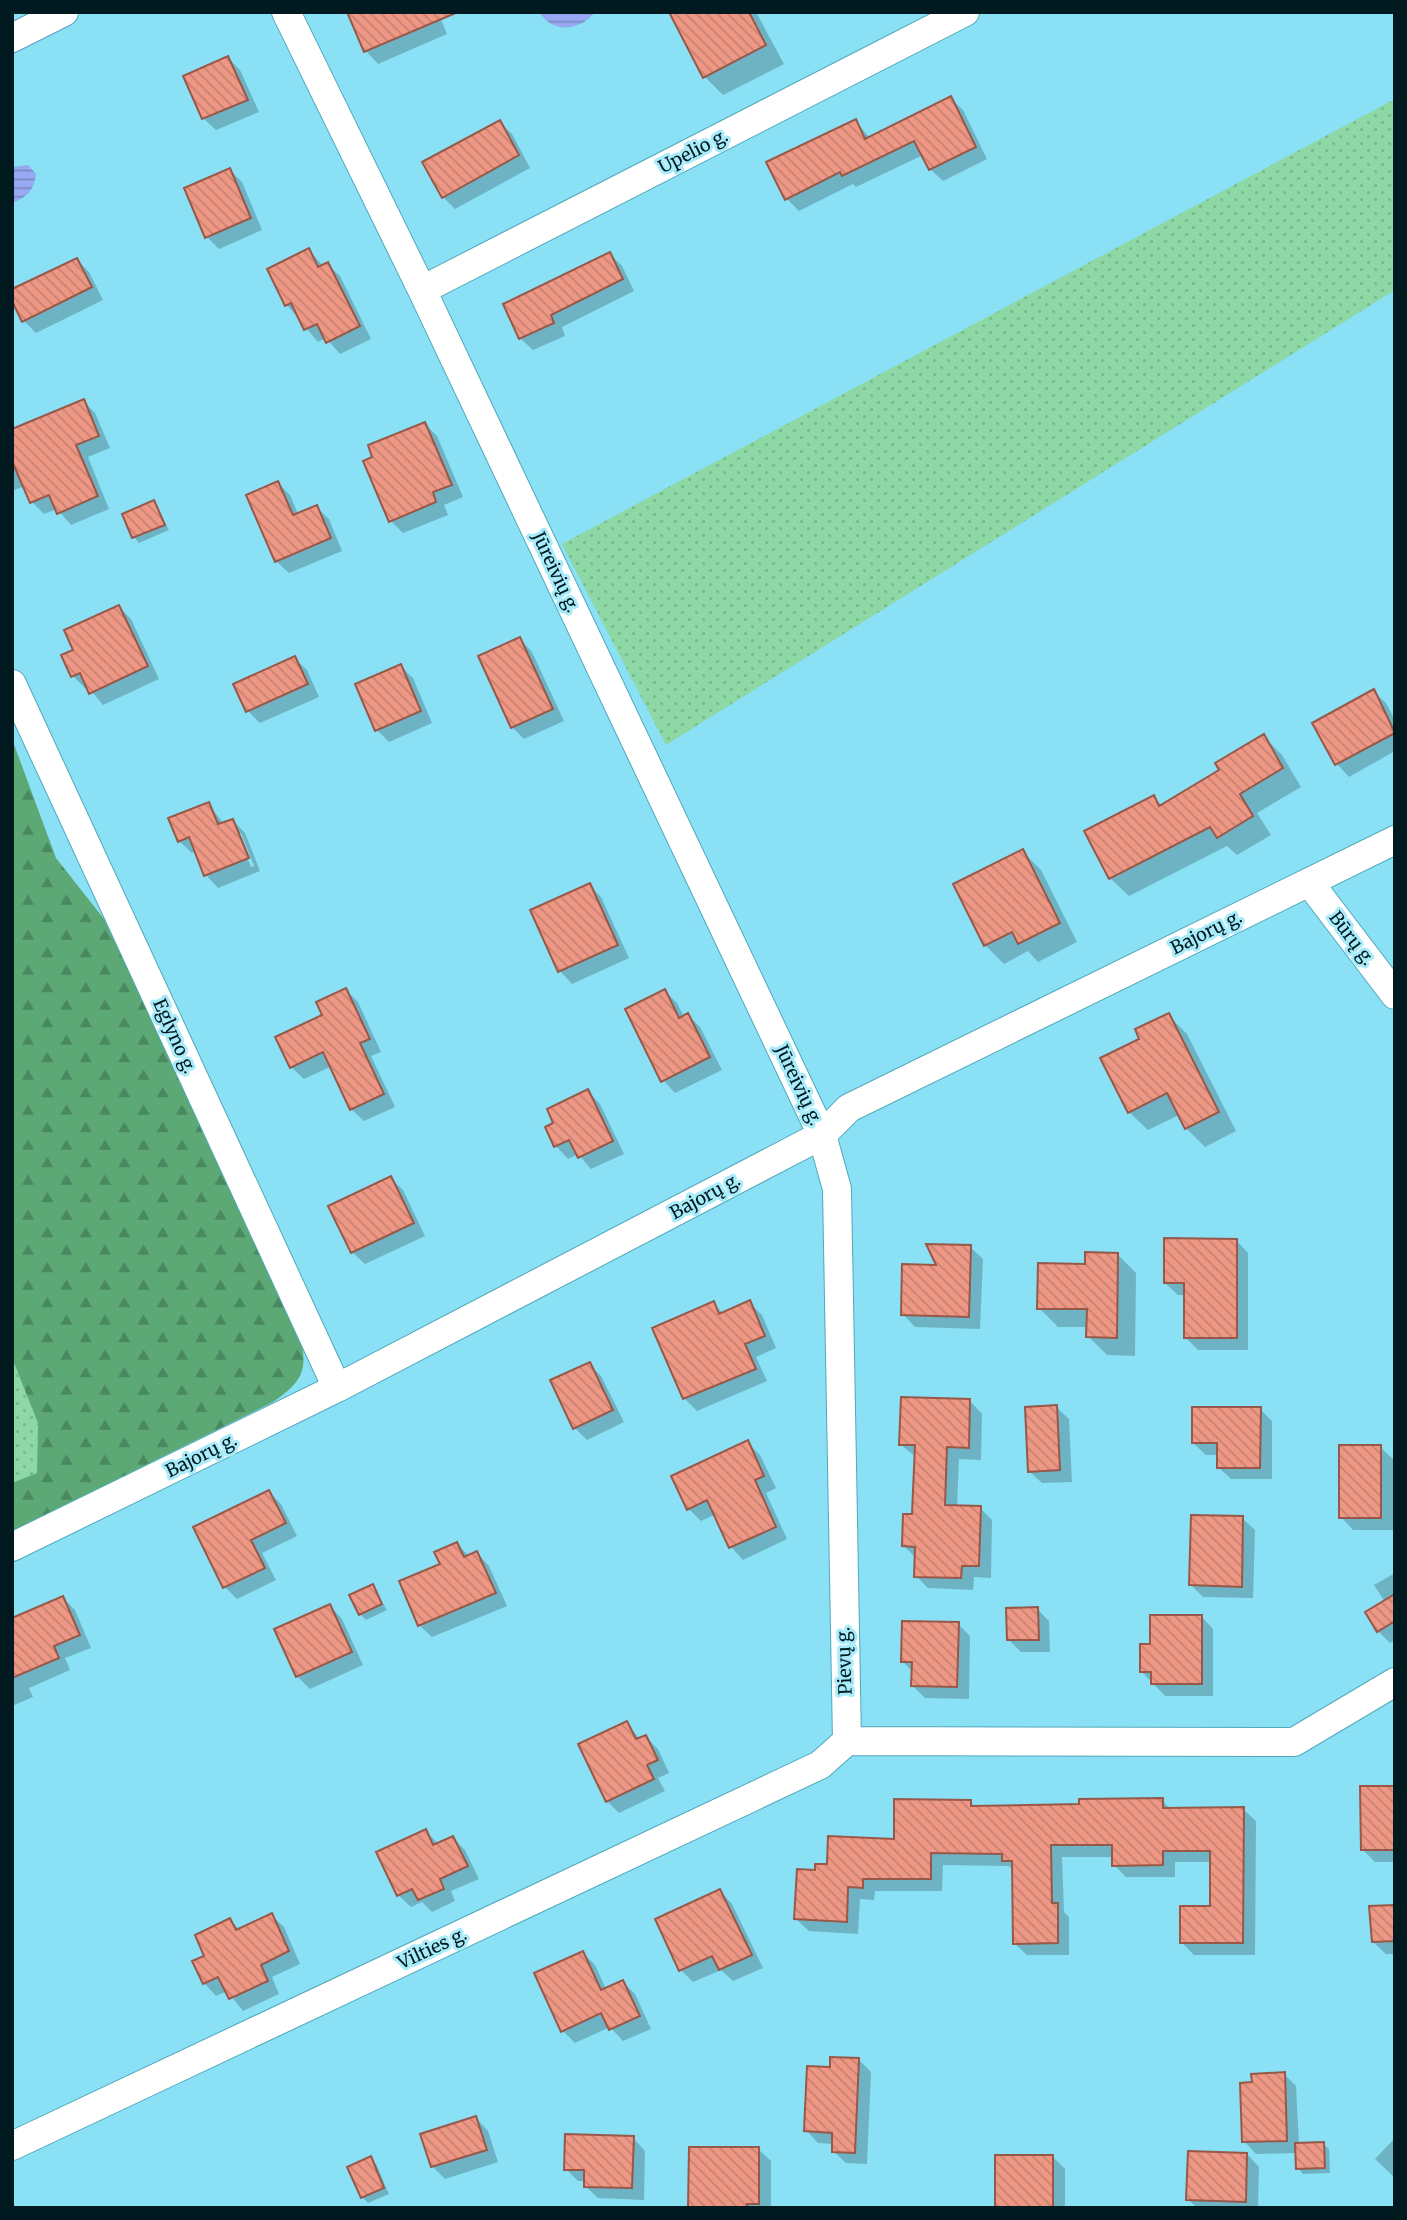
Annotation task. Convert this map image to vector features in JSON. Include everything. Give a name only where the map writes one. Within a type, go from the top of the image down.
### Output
[{"type":"street","points":[[12,38],[64,12]]},
{"type":"street","name":"Jūreivių g.","points":[[286,12],[422,290],[822,1135]]},
{"type":"street","name":"Upelio g.","points":[[422,290],[965,12]]},
{"type":"street","name":"Eglyno g.","points":[[12,684],[337,1388]]},
{"type":"street","name":"Bajorų g.","points":[[12,1547],[337,1388],[822,1135],[849,1108],[1395,840]]},
{"type":"street","name":"Būrų g.","points":[[1309,881],[1395,995]]},
{"type":"street","name":"Pievų g.","points":[[822,1135],[837,1189],[846,1741]]},
{"type":"street","points":[[846,1741],[1294,1742],[1395,1682]]},
{"type":"street","name":"Vilties g.","points":[[12,2146],[820,1765],[846,1741]]},
{"type":"green space","points":[[1395,99],[1395,290],[666,745],[562,544]]},
{"type":"green space","points":[[12,739],[56,858],[104,919],[298,1327],[303,1362],[302,1371],[293,1386],[273,1402],[12,1531],[12,1483],[37,1473],[38,1423],[12,1358]]},
{"type":"green space","points":[[12,1358],[38,1422],[37,1473],[12,1483]]},
{"type":"water","points":[[539,12],[595,12],[582,23],[559,27]]},
{"type":"water","points":[[28,165],[36,174],[34,185],[26,196],[12,203],[12,167]]},
{"type":"building","points":[[347,12],[458,12],[364,52]]},
{"type":"building","points":[[669,12],[749,12],[766,45],[703,78]]},
{"type":"building","points":[[228,56],[248,100],[202,119],[183,76]]},
{"type":"building","points":[[951,96],[976,147],[929,170],[914,141],[842,176],[840,172],[785,200],[766,162],[856,119],[865,139]]},
{"type":"building","points":[[500,120],[519,155],[442,198],[422,162]]},
{"type":"building","points":[[230,168],[251,218],[205,238],[184,188]]},
{"type":"building","points":[[309,248],[318,267],[328,262],[360,326],[326,343],[317,324],[304,330],[291,303],[285,306],[267,269]]},
{"type":"building","points":[[610,252],[623,279],[551,315],[554,323],[519,339],[503,304]]},
{"type":"building","points":[[77,258],[92,287],[22,322],[12,301],[12,289]]},
{"type":"building","points":[[84,399],[99,436],[76,445],[98,496],[57,514],[49,495],[30,503],[12,461],[12,429]]},
{"type":"building","points":[[425,422],[452,485],[433,492],[436,502],[389,522],[363,461],[372,457],[368,445]]},
{"type":"building","points":[[278,481],[293,515],[317,505],[331,538],[275,562],[246,495]]},
{"type":"building","points":[[154,500],[165,525],[132,538],[122,514]]},
{"type":"building","points":[[119,605],[148,666],[89,694],[80,673],[71,677],[61,655],[73,650],[64,630]]},
{"type":"building","points":[[520,637],[553,709],[511,728],[478,656]]},
{"type":"building","points":[[295,656],[308,684],[246,712],[233,684]]},
{"type":"building","points":[[401,664],[421,711],[375,731],[355,684]]},
{"type":"building","points":[[1374,689],[1395,733],[1335,765],[1312,723]]},
{"type":"building","points":[[1264,734],[1283,768],[1240,794],[1253,816],[1217,838],[1210,827],[1109,879],[1084,831],[1154,795],[1159,806],[1219,770],[1215,763]]},
{"type":"building","points":[[209,802],[218,824],[233,819],[249,858],[204,876],[189,837],[178,842],[168,818]]},
{"type":"building","points":[[1023,849],[1060,923],[1018,944],[1012,932],[984,946],[953,884]]},
{"type":"building","points":[[590,883],[618,945],[558,972],[530,910]]},
{"type":"building","points":[[346,988],[370,1039],[360,1043],[384,1094],[350,1110],[323,1052],[290,1068],[275,1037],[322,1015],[316,1002]]},
{"type":"building","points":[[665,989],[679,1018],[688,1013],[710,1057],[661,1082],[625,1009]]},
{"type":"building","points":[[1169,1013],[1219,1112],[1185,1129],[1167,1093],[1128,1113],[1100,1058],[1139,1039],[1135,1029]]},
{"type":"building","points":[[588,1089],[613,1141],[578,1158],[569,1140],[554,1147],[545,1127],[553,1123],[547,1109]]},
{"type":"building","points":[[391,1176],[414,1223],[351,1253],[328,1206]]},
{"type":"building","points":[[1164,1238],[1237,1239],[1237,1338],[1184,1338],[1184,1283],[1164,1283]]},
{"type":"building","points":[[926,1244],[971,1245],[969,1317],[901,1315],[902,1264],[936,1265]]},
{"type":"building","points":[[1085,1252],[1118,1253],[1117,1338],[1086,1337],[1087,1309],[1037,1309],[1038,1263],[1085,1264]]},
{"type":"building","points":[[750,1300],[765,1336],[745,1344],[756,1369],[683,1399],[652,1328],[714,1301],[719,1314]]},
{"type":"building","points":[[590,1362],[613,1410],[573,1429],[550,1380]]},
{"type":"building","points":[[901,1397],[970,1399],[969,1448],[947,1447],[945,1505],[981,1506],[979,1566],[962,1566],[961,1578],[914,1577],[915,1547],[902,1546],[903,1514],[912,1514],[915,1445],[899,1445]]},
{"type":"building","points":[[1057,1405],[1060,1470],[1028,1472],[1025,1407]]},
{"type":"building","points":[[1192,1407],[1261,1407],[1260,1468],[1217,1468],[1217,1443],[1192,1443]]},
{"type":"building","points":[[748,1440],[764,1476],[755,1480],[776,1527],[729,1548],[707,1500],[687,1510],[671,1476]]},
{"type":"building","points":[[1339,1445],[1381,1445],[1381,1518],[1339,1518]]},
{"type":"building","points":[[269,1490],[286,1523],[251,1540],[265,1568],[223,1588],[193,1527]]},
{"type":"building","points":[[1191,1515],[1243,1516],[1242,1587],[1189,1585]]},
{"type":"building","points":[[457,1542],[464,1557],[477,1551],[496,1593],[418,1626],[399,1581],[440,1564],[434,1552]]},
{"type":"building","points":[[373,1584],[382,1604],[359,1615],[349,1595]]},
{"type":"building","points":[[1395,1594],[1395,1621],[1377,1632],[1365,1612]]},
{"type":"building","points":[[63,1596],[80,1635],[54,1646],[59,1658],[12,1678],[12,1618]]},
{"type":"building","points":[[330,1604],[352,1652],[296,1677],[274,1629]]},
{"type":"building","points":[[1038,1607],[1039,1640],[1007,1640],[1006,1608]]},
{"type":"building","points":[[1150,1615],[1202,1615],[1202,1684],[1151,1684],[1151,1672],[1140,1672],[1140,1644],[1150,1644]]},
{"type":"building","points":[[902,1621],[959,1622],[957,1687],[911,1686],[912,1662],[901,1662]]},
{"type":"building","points":[[627,1721],[636,1739],[646,1735],[658,1760],[647,1765],[654,1779],[606,1802],[578,1744]]},
{"type":"building","points":[[1360,1786],[1395,1786],[1395,1850],[1361,1850]]},
{"type":"building","points":[[1163,1798],[1163,1808],[1244,1807],[1243,1943],[1180,1943],[1180,1906],[1210,1906],[1210,1851],[1163,1851],[1163,1865],[1112,1866],[1112,1845],[1051,1845],[1052,1903],[1058,1903],[1058,1943],[1013,1944],[1012,1861],[1002,1861],[1002,1854],[931,1853],[931,1879],[863,1879],[863,1888],[848,1887],[847,1922],[794,1919],[797,1869],[815,1870],[815,1864],[827,1864],[828,1836],[894,1839],[894,1799],[971,1800],[971,1806],[1079,1804],[1079,1799]]},
{"type":"building","points":[[426,1829],[433,1845],[453,1836],[468,1866],[440,1879],[444,1889],[418,1900],[412,1889],[397,1896],[376,1852]]},
{"type":"building","points":[[720,1889],[752,1955],[719,1970],[712,1956],[679,1971],[655,1919]]},
{"type":"building","points":[[1395,1905],[1395,1941],[1372,1942],[1369,1906]]},
{"type":"building","points":[[272,1913],[289,1951],[261,1965],[268,1981],[229,1999],[218,1977],[203,1984],[192,1961],[204,1956],[195,1935],[230,1918],[236,1930]]},
{"type":"building","points":[[583,1951],[601,1990],[623,1980],[640,2016],[609,2030],[601,2013],[561,2032],[534,1973]]},
{"type":"building","points":[[830,2057],[859,2058],[855,2153],[832,2152],[832,2133],[804,2131],[807,2066],[830,2067]]},
{"type":"building","points":[[1285,2072],[1287,2141],[1242,2142],[1240,2083],[1252,2082],[1251,2074]]},
{"type":"building","points":[[476,2116],[487,2150],[431,2167],[420,2134]]},
{"type":"building","points":[[565,2134],[634,2136],[632,2188],[584,2187],[584,2170],[564,2170]]},
{"type":"building","points":[[1324,2142],[1325,2168],[1296,2169],[1295,2143]]},
{"type":"building","points":[[689,2147],[759,2147],[759,2204],[747,2204],[747,2208],[688,2208]]},
{"type":"building","points":[[1188,2151],[1247,2153],[1246,2202],[1186,2200]]},
{"type":"building","points":[[995,2155],[1053,2155],[1053,2208],[995,2208]]},
{"type":"building","points":[[371,2156],[384,2188],[361,2198],[347,2167]]}]
